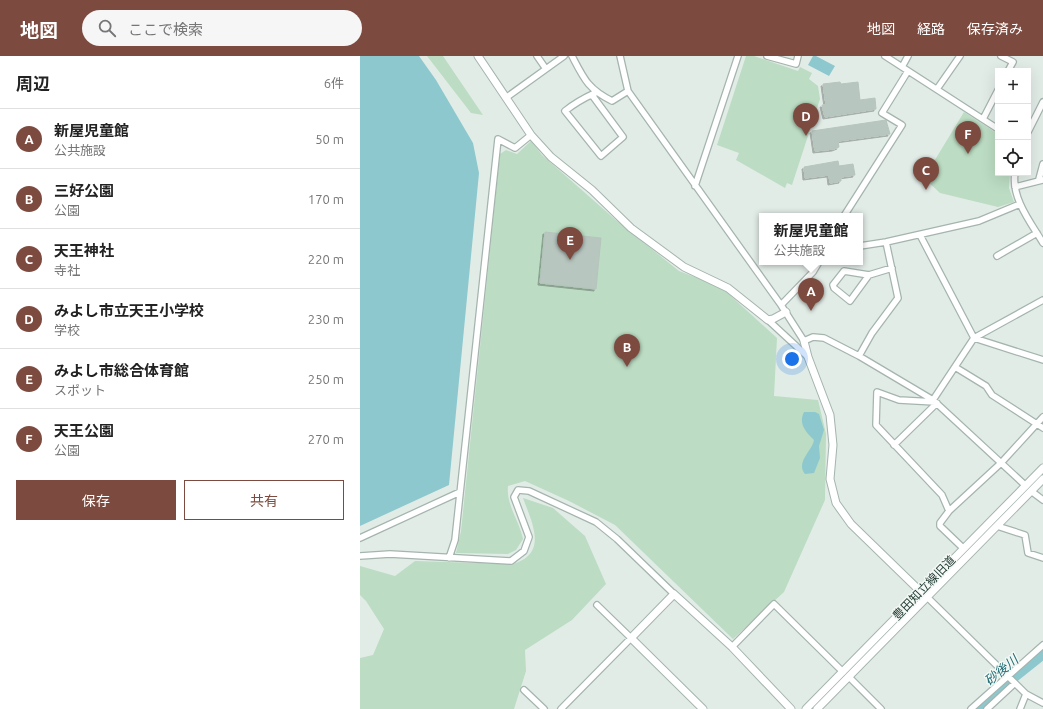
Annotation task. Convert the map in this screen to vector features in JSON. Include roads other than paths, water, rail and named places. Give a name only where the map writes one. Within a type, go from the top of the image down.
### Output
[{"type":"street","points":[[478,56],[507,97],[531,135],[551,157],[592,190],[631,228],[684,267],[728,288],[768,320],[808,357]]},
{"type":"street","points":[[537,56],[546,69]]},
{"type":"street","points":[[507,97],[564,56]]},
{"type":"street","points":[[572,56],[593,94],[622,136],[601,156],[565,110],[593,94],[612,101],[628,92]]},
{"type":"street","points":[[620,56],[628,92],[786,312],[804,341],[808,357],[830,415],[833,444],[830,479],[836,503],[851,524],[1014,683],[1026,694],[1043,703]]},
{"type":"street","points":[[695,186],[738,56]]},
{"type":"street","points":[[767,56],[796,64],[798,56]]},
{"type":"street","points":[[885,56],[995,126]]},
{"type":"street","points":[[902,67],[908,56]]},
{"type":"street","points":[[937,88],[960,56]]},
{"type":"street","points":[[1001,56],[1013,62],[1010,68]]},
{"type":"street","points":[[846,213],[902,125],[882,113],[908,72]]},
{"type":"street","points":[[983,119],[995,96]]},
{"type":"street","points":[[1031,126],[1043,102]]},
{"type":"street","points":[[449,558],[455,540],[498,139],[515,148],[531,135]]},
{"type":"street","points":[[1015,187],[1041,179],[1043,164]]},
{"type":"street","points":[[1015,176],[1015,187],[1020,204],[1042,241]]},
{"type":"street","points":[[863,246],[886,242],[979,221],[1020,204]]},
{"type":"street","points":[[997,256],[1037,233]]},
{"type":"street","points":[[920,234],[974,338],[1043,360]]},
{"type":"street","points":[[859,356],[872,333],[898,298],[886,242]]},
{"type":"street","points":[[781,305],[813,272],[817,265]]},
{"type":"street","points":[[869,275],[850,301],[834,288],[833,285],[844,271],[869,275],[892,268]]},
{"type":"street","points":[[894,445],[935,402],[974,338],[1043,300]]},
{"type":"street","points":[[768,320],[773,320],[786,312]]},
{"type":"street","points":[[804,341],[819,337],[859,356],[935,402],[1043,500]]},
{"type":"street","points":[[955,367],[986,386],[992,395],[1043,428]]},
{"type":"street","points":[[935,402],[899,400],[877,392],[876,425],[942,495],[949,511]]},
{"type":"street","points":[[963,548],[940,526],[940,523],[949,511],[1001,462],[1043,417]]},
{"type":"street","name":"豊田知立線旧道","points":[[806,709],[846,674],[927,597],[997,526],[1029,488],[1043,468]]},
{"type":"street","name":"豊田知立線旧道","points":[[817,709],[846,674],[963,548],[1029,488],[1043,479]]},
{"type":"street","points":[[360,556],[390,554],[511,562],[524,551],[529,537],[514,497],[518,490],[529,491],[601,526],[617,539],[732,647],[791,709]]},
{"type":"street","points":[[360,538],[460,492]]},
{"type":"street","points":[[997,526],[1026,535],[1028,553],[1043,558]]},
{"type":"street","points":[[561,709],[674,594]]},
{"type":"street","points":[[732,647],[774,604],[881,709]]},
{"type":"street","points":[[597,605],[703,709]]},
{"type":"street","points":[[971,709],[1043,645]]},
{"type":"street","points":[[987,709],[1014,683]]},
{"type":"street","points":[[524,690],[544,709]]},
{"type":"street","points":[[1020,709],[1026,694]]},
{"type":"water","points":[[360,56],[419,56],[436,80],[473,143],[479,173],[449,485],[360,526]]},
{"type":"water","points":[[813,56],[816,56],[835,66],[829,76],[808,65]]},
{"type":"water","points":[[804,412],[815,412],[819,414],[824,430],[819,446],[820,458],[814,473],[805,474],[802,470],[803,461],[814,440],[802,424],[802,416]]},
{"type":"waterway","name":"砂後川","points":[[977,709],[1003,685],[1043,653]]},
{"type":"place","name":"みよし市立天王小学校","points":[[806,136]]},
{"type":"place","name":"天王公園","points":[[968,154]]},
{"type":"place","name":"天王神社","points":[[926,190]]},
{"type":"place","name":"みよし市総合体育館","points":[[570,260]]},
{"type":"place","name":"新屋児童館","points":[[811,311]]},
{"type":"place","name":"三好公園","points":[[627,367]]}]
